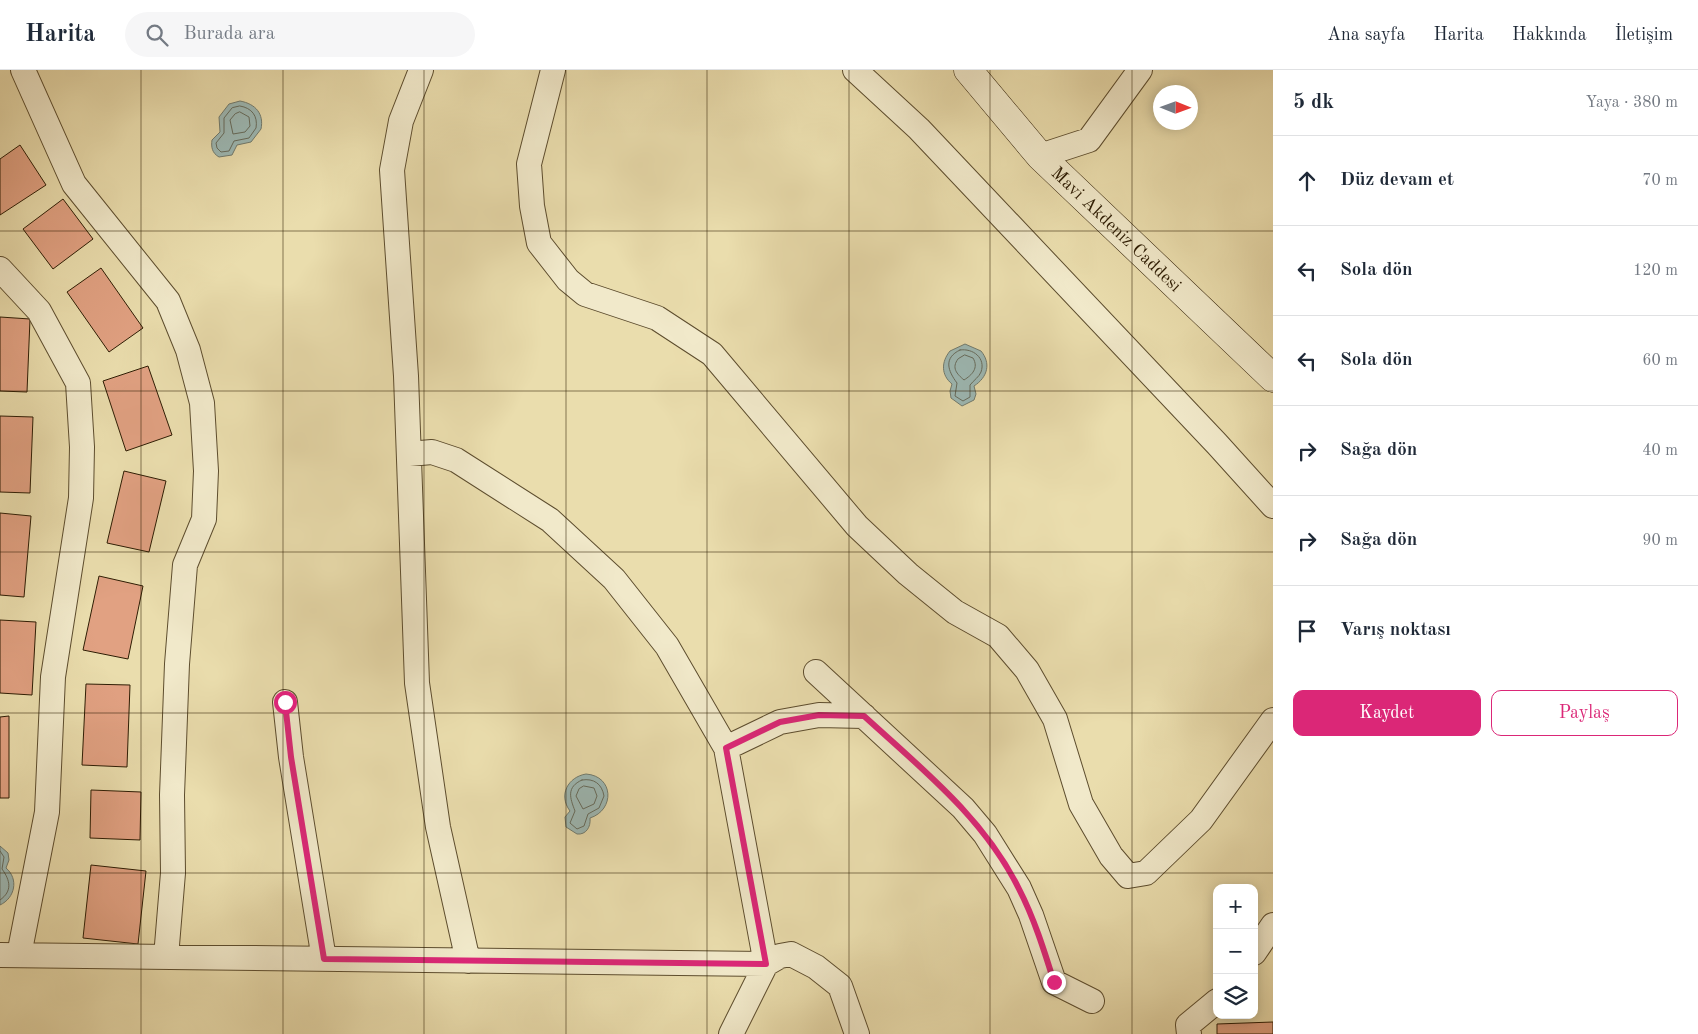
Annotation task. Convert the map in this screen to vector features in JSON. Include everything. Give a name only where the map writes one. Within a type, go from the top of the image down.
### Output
[{"type":"street","points":[[23,70],[74,184],[168,300],[188,350],[202,403],[206,471],[204,519],[186,565],[178,654],[172,796],[173,873],[166,957]]},
{"type":"street","points":[[422,70],[401,121],[392,170],[406,376],[417,683],[438,827],[468,961]]},
{"type":"street","points":[[553,70],[529,164],[532,206],[539,243],[568,280],[585,294],[657,318],[712,354],[857,526],[908,574],[954,612],[998,636],[1027,670],[1055,719],[1081,804],[1111,856],[1128,876],[1146,873],[1200,820],[1273,720]]},
{"type":"street","points":[[854,70],[919,130],[1217,444],[1273,506]]},
{"type":"street","name":"Mavi Akdeniz Caddesi","points":[[968,70],[1040,156],[1273,378]]},
{"type":"street","points":[[1040,156],[1089,140],[1140,70]]},
{"type":"street","points":[[0,269],[39,311],[78,383],[82,447],[81,498],[53,677],[47,812],[10,955],[766,964],[780,956],[791,954],[816,967],[840,986],[857,1034]]},
{"type":"street","points":[[409,454],[432,452],[456,460],[550,520],[614,579],[667,646],[726,748],[766,964],[731,1034]]},
{"type":"street","points":[[816,672],[963,808],[985,834],[1019,888],[1031,915],[1054,982],[1092,1001]]},
{"type":"street","points":[[285,702],[294,775],[324,959]]},
{"type":"street","points":[[726,748],[780,722],[819,715],[864,716]]},
{"type":"street","points":[[1258,947],[1273,925]]},
{"type":"street","points":[[1189,1034],[1188,1025],[1213,1004]]},
{"type":"water","points":[[240,101],[246,102],[258,110],[262,124],[261,129],[251,142],[237,145],[232,155],[219,157],[212,150],[212,140],[220,132],[219,117],[229,104]]},
{"type":"water","points":[[965,344],[981,351],[987,365],[985,374],[974,386],[976,394],[974,400],[962,406],[951,398],[952,384],[944,373],[944,364],[950,351]]},
{"type":"water","points":[[586,774],[595,776],[602,781],[608,794],[607,801],[604,808],[598,814],[590,818],[587,830],[577,834],[566,827],[565,817],[570,811],[565,799],[565,793],[574,779]]},
{"type":"water","points":[[0,846],[8,853],[9,860],[6,868],[13,877],[14,883],[9,898],[0,905]]},
{"type":"building","points":[[20,145],[46,185],[0,215],[0,159]]},
{"type":"building","points":[[63,199],[93,239],[53,269],[23,229]]},
{"type":"building","points":[[101,268],[143,328],[109,352],[67,292]]},
{"type":"building","points":[[0,317],[30,319],[27,392],[0,391]]},
{"type":"building","points":[[148,366],[172,435],[126,451],[103,381]]},
{"type":"building","points":[[0,416],[33,417],[30,493],[0,492]]},
{"type":"building","points":[[124,471],[166,481],[149,552],[107,543]]},
{"type":"building","points":[[0,513],[31,516],[24,597],[0,595]]},
{"type":"building","points":[[99,576],[143,586],[128,659],[83,650]]},
{"type":"building","points":[[0,620],[36,622],[32,695],[0,693]]},
{"type":"building","points":[[86,684],[130,685],[127,767],[82,765]]},
{"type":"building","points":[[9,716],[9,798],[0,798],[0,717]]},
{"type":"building","points":[[91,790],[141,792],[140,840],[90,838]]},
{"type":"building","points":[[91,865],[146,871],[138,944],[83,938]]},
{"type":"building","points":[[1273,1022],[1273,1034],[1217,1034],[1217,1024]]},
{"type":"route","points":[[285,702],[291,757],[324,959],[766,964],[726,748],[780,722],[819,715],[864,716],[963,808],[985,834],[1019,888],[1031,915],[1054,982]]}]
